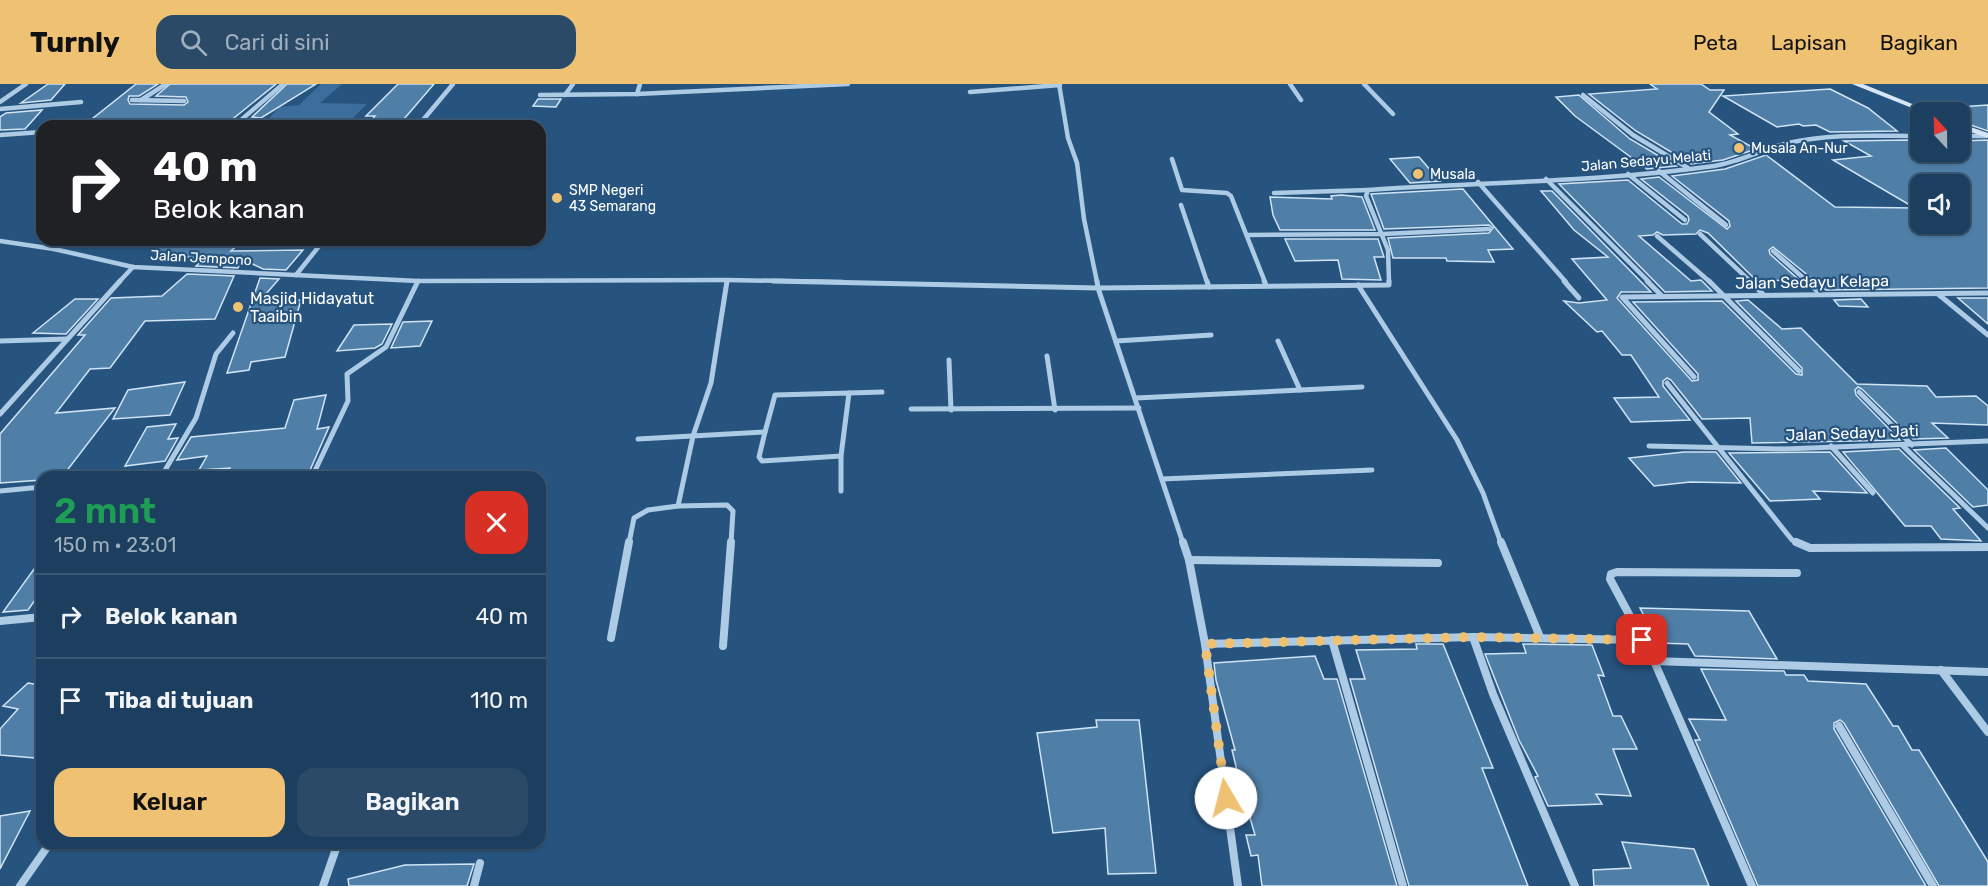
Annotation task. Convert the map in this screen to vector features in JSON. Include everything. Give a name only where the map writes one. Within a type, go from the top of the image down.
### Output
[{"type":"main road","points":[[1856,84],[1910,105]]},
{"type":"main road","points":[[1970,129],[1987,136]]},
{"type":"street","points":[[0,102],[26,84]]},
{"type":"street","points":[[140,100],[166,84]]},
{"type":"street","points":[[241,120],[283,84]]},
{"type":"street","points":[[423,120],[453,84]]},
{"type":"street","points":[[565,95],[573,84]]},
{"type":"street","points":[[637,94],[640,84]]},
{"type":"street","points":[[540,95],[637,94],[741,86],[848,84]]},
{"type":"street","points":[[1290,84],[1301,100]]},
{"type":"street","points":[[1364,84],[1393,114]]},
{"type":"street","points":[[970,92],[1060,85],[1068,138],[1077,163],[1084,219],[1098,288],[1189,560],[1205,644],[1238,886]]},
{"type":"street","points":[[1583,95],[1633,135],[1688,168]]},
{"type":"street","points":[[132,100],[184,101]]},
{"type":"street","points":[[0,109],[81,102]]},
{"type":"street","points":[[0,135],[36,132]]},
{"type":"street","name":"Jalan Sedayu Melati","points":[[1275,193],[1368,190],[1628,174],[1726,164],[1773,147],[1813,138],[1910,136]]},
{"type":"street","points":[[1970,136],[1987,136]]},
{"type":"street","points":[[1172,159],[1182,190],[1227,193],[1231,196],[1266,285]]},
{"type":"street","points":[[1658,171],[1726,225]]},
{"type":"street","points":[[1628,174],[1685,220]]},
{"type":"street","points":[[1546,179],[1662,296]]},
{"type":"street","points":[[1479,182],[1579,298]]},
{"type":"street","points":[[1368,190],[1366,196],[1383,234]]},
{"type":"street","points":[[1181,205],[1209,287]]},
{"type":"street","points":[[1247,236],[1383,234],[1489,229]]},
{"type":"street","name":"Jalan Jempono","points":[[0,241],[54,249],[133,267],[418,281],[727,280],[1098,288],[1389,285],[1390,256],[1383,234]]},
{"type":"street","points":[[1700,234],[1764,295]]},
{"type":"street","points":[[1656,236],[1726,296],[1799,371]]},
{"type":"street","points":[[54,249],[58,246]]},
{"type":"street","points":[[296,275],[319,246]]},
{"type":"street","points":[[1773,251],[1821,294]]},
{"type":"street","points":[[0,414],[133,267]]},
{"type":"street","points":[[678,506],[693,436],[711,383],[727,280]]},
{"type":"street","points":[[315,471],[348,401],[347,374],[386,346],[418,281]]},
{"type":"street","points":[[1358,286],[1457,440],[1483,493],[1508,562],[1540,637]]},
{"type":"street","name":"Jalan Sedayu Kelapa","points":[[1695,377],[1622,297],[1988,293]]},
{"type":"street","points":[[1938,294],[1988,335]]},
{"type":"street","points":[[165,471],[196,418],[216,354],[233,333]]},
{"type":"street","points":[[1116,341],[1211,335]]},
{"type":"street","points":[[0,341],[67,339]]},
{"type":"street","points":[[1278,341],[1300,390]]},
{"type":"street","points":[[1047,356],[1055,410]]},
{"type":"street","points":[[949,360],[951,410]]},
{"type":"street","points":[[1667,383],[1792,540],[1800,545],[1821,548],[1988,547]]},
{"type":"street","points":[[1136,398],[1362,387]]},
{"type":"street","points":[[841,456],[762,461],[759,457],[775,395],[882,392]]},
{"type":"street","points":[[1859,392],[1912,445]]},
{"type":"street","points":[[841,491],[841,456],[849,393]]},
{"type":"street","points":[[911,409],[1139,408]]},
{"type":"street","points":[[638,439],[765,432]]},
{"type":"street","name":"Jalan Sedayu Jati","points":[[1649,446],[1903,446],[1988,441]]},
{"type":"street","points":[[1903,446],[1988,528]]},
{"type":"street","points":[[1831,447],[1873,493]]},
{"type":"street","points":[[1162,479],[1372,470]]},
{"type":"street","points":[[0,490],[36,487]]},
{"type":"street","points":[[611,638],[634,518],[648,510],[678,506],[727,505],[733,511],[723,646]]},
{"type":"street","points":[[1189,560],[1438,563]]},
{"type":"street","points":[[1752,886],[1654,661],[1610,579],[1611,574],[1617,572],[1797,573]]},
{"type":"street","points":[[0,621],[36,618]]},
{"type":"street","points":[[1473,637],[1493,694],[1575,886]]},
{"type":"street","points":[[1205,644],[1473,637],[1642,640]]},
{"type":"street","points":[[1332,640],[1403,886]]},
{"type":"street","points":[[1654,661],[1988,672]]},
{"type":"street","points":[[1941,670],[1988,732]]},
{"type":"street","points":[[1839,726],[1933,886]]},
{"type":"street","points":[[20,886],[46,849]]},
{"type":"street","points":[[322,886],[336,849]]},
{"type":"street","points":[[474,886],[480,863]]},
{"type":"shaded area","points":[[321,84],[342,84],[320,103],[367,104],[351,120],[267,120],[280,107],[299,105]]},
{"type":"building","points":[[48,84],[65,84],[51,100],[21,103]]},
{"type":"building","points":[[136,84],[158,84],[139,96],[129,96],[130,104],[184,105],[188,102],[186,97],[156,96],[170,84],[276,84],[231,120],[91,120]]},
{"type":"building","points":[[287,84],[316,84],[261,118],[252,117]]},
{"type":"building","points":[[398,84],[434,84],[403,120],[371,120],[375,116],[366,116]]},
{"type":"building","points":[[1650,84],[1701,84],[1710,90],[1724,90],[1709,112],[1738,134],[1730,135],[1756,149],[1723,160],[1691,164],[1636,131],[1589,94],[1657,89]]},
{"type":"building","points":[[1830,89],[1868,108],[1897,131],[1830,132],[1816,125],[1799,124],[1777,127],[1723,96]]},
{"type":"building","points":[[1579,95],[1630,139],[1676,166],[1647,169],[1575,116],[1556,97]]},
{"type":"building","points":[[538,99],[561,99],[556,107],[533,106]]},
{"type":"building","points":[[1988,105],[1988,131],[1970,125],[1970,106]]},
{"type":"building","points":[[42,110],[25,129],[0,130],[0,117],[6,113]]},
{"type":"building","points":[[1909,140],[1910,162],[1970,162],[1970,141],[1988,140],[1988,288],[1826,290],[1773,247],[1769,250],[1770,254],[1798,279],[1758,282],[1708,233],[1700,230],[1696,234],[1663,235],[1657,232],[1653,235],[1639,236],[1691,281],[1701,280],[1712,291],[1665,292],[1559,184],[1628,180],[1682,224],[1687,224],[1688,216],[1641,179],[1659,177],[1727,229],[1730,226],[1729,221],[1672,176],[1725,169],[1766,155],[1835,207],[1910,208],[1910,234],[1970,234],[1970,174],[1910,174],[1910,205],[1833,160],[1871,156],[1844,141]]},
{"type":"building","points":[[1419,157],[1440,181],[1410,183],[1390,159]]},
{"type":"building","points":[[1463,189],[1513,249],[1488,250],[1494,262],[1447,261],[1446,258],[1393,258],[1388,238],[1489,233],[1493,228],[1489,225],[1384,229],[1371,194]]},
{"type":"building","points":[[1541,191],[1552,191],[1651,292],[1621,292],[1617,298],[1692,381],[1698,380],[1698,374],[1633,302],[1722,301],[1796,374],[1802,375],[1802,368],[1736,301],[1748,300],[1782,329],[1801,328],[1857,384],[1927,386],[1936,397],[1976,396],[1988,406],[1988,425],[1932,423],[1948,438],[1913,439],[1858,387],[1855,390],[1856,395],[1900,440],[1752,443],[1750,418],[1702,419],[1667,378],[1663,381],[1663,386],[1690,420],[1631,422],[1614,398],[1659,397],[1631,355],[1622,355],[1602,331],[1597,332],[1564,301],[1579,303],[1607,300],[1572,259],[1608,257],[1574,230]]},
{"type":"building","points":[[1331,196],[1362,197],[1375,230],[1280,230],[1273,215],[1270,197],[1332,199]]},
{"type":"building","points":[[1285,239],[1378,239],[1384,257],[1374,257],[1381,280],[1342,279],[1338,260],[1295,261]]},
{"type":"building","points":[[155,246],[236,246],[231,251],[303,250],[286,270],[263,269],[242,259],[238,268],[196,266],[203,259],[155,253]]},
{"type":"building","points":[[187,274],[234,276],[215,319],[145,321],[110,368],[90,369],[56,413],[115,408],[67,471],[36,471],[36,480],[0,483],[0,434],[85,335],[78,335],[111,298],[162,296]]},
{"type":"building","points":[[260,278],[279,279],[259,302],[301,300],[285,357],[251,362],[249,370],[227,373]]},
{"type":"building","points":[[1958,298],[1988,298],[1988,324]]},
{"type":"building","points":[[75,299],[98,299],[66,334],[33,333]]},
{"type":"building","points":[[1861,299],[1868,307],[1839,306],[1834,300]]},
{"type":"building","points":[[432,321],[420,346],[391,348],[403,322]]},
{"type":"building","points":[[392,324],[382,344],[375,348],[337,351],[354,325]]},
{"type":"building","points":[[185,382],[170,415],[113,419],[128,390]]},
{"type":"building","points":[[326,395],[317,429],[329,427],[310,471],[228,471],[230,468],[199,470],[207,456],[177,460],[191,437],[285,428],[294,400]]},
{"type":"building","points":[[176,424],[168,439],[178,438],[165,461],[125,466],[147,427]]},
{"type":"building","points":[[1946,448],[1988,490],[1988,505],[1973,507],[1914,450]]},
{"type":"building","points":[[1899,449],[1960,508],[1953,509],[1981,541],[1941,539],[1931,526],[1905,526],[1843,452]]},
{"type":"building","points":[[1684,452],[1716,452],[1741,483],[1690,482],[1654,486],[1629,458]]},
{"type":"building","points":[[1830,452],[1867,493],[1813,491],[1820,499],[1770,501],[1729,453]]},
{"type":"building","points":[[36,566],[36,599],[28,610],[3,612]]},
{"type":"building","points":[[1640,608],[1749,611],[1777,659],[1695,656],[1688,644],[1658,643]]},
{"type":"building","points":[[1416,644],[1443,644],[1493,768],[1482,768],[1528,886],[1409,886],[1350,679],[1365,679],[1356,650],[1417,649]]},
{"type":"building","points":[[1523,644],[1592,645],[1604,676],[1598,675],[1613,716],[1621,716],[1637,749],[1613,749],[1631,796],[1596,794],[1602,804],[1548,806],[1535,777],[1538,776],[1519,740],[1485,654],[1526,653]]},
{"type":"building","points":[[1315,656],[1324,679],[1337,679],[1397,886],[1262,886],[1258,855],[1251,856],[1246,835],[1255,835],[1232,750],[1235,750],[1216,680],[1214,663]]},
{"type":"building","points":[[1701,669],[1784,671],[1786,675],[1804,675],[1808,681],[1866,684],[1893,726],[1898,726],[1912,750],[1919,750],[1988,862],[1988,886],[1939,886],[1844,723],[1840,720],[1834,723],[1834,729],[1926,886],[1758,886],[1695,740],[1700,740],[1689,719],[1726,720]]},
{"type":"building","points":[[28,683],[36,684],[35,758],[0,755],[0,729],[18,709],[3,706]]},
{"type":"building","points":[[1096,720],[1139,720],[1156,873],[1108,874],[1105,828],[1053,833],[1037,733],[1097,727]]},
{"type":"building","points":[[30,811],[0,869],[0,816]]},
{"type":"building","points":[[1622,842],[1694,849],[1709,886],[1594,886],[1593,870],[1631,868]]},
{"type":"building","points":[[474,864],[467,886],[349,886],[348,879],[405,865]]},
{"type":"place","name":"Musala An-Nur","points":[[1739,148]]},
{"type":"place","name":"Musala","points":[[1418,174]]},
{"type":"place","name":"SMP Negeri 43 Semarang","points":[[557,198]]},
{"type":"place","name":"Masjid Hidayatut Taaibin","points":[[238,307]]},
{"type":"route","points":[[1226,798],[1205,644],[1473,637],[1642,640]]}]
